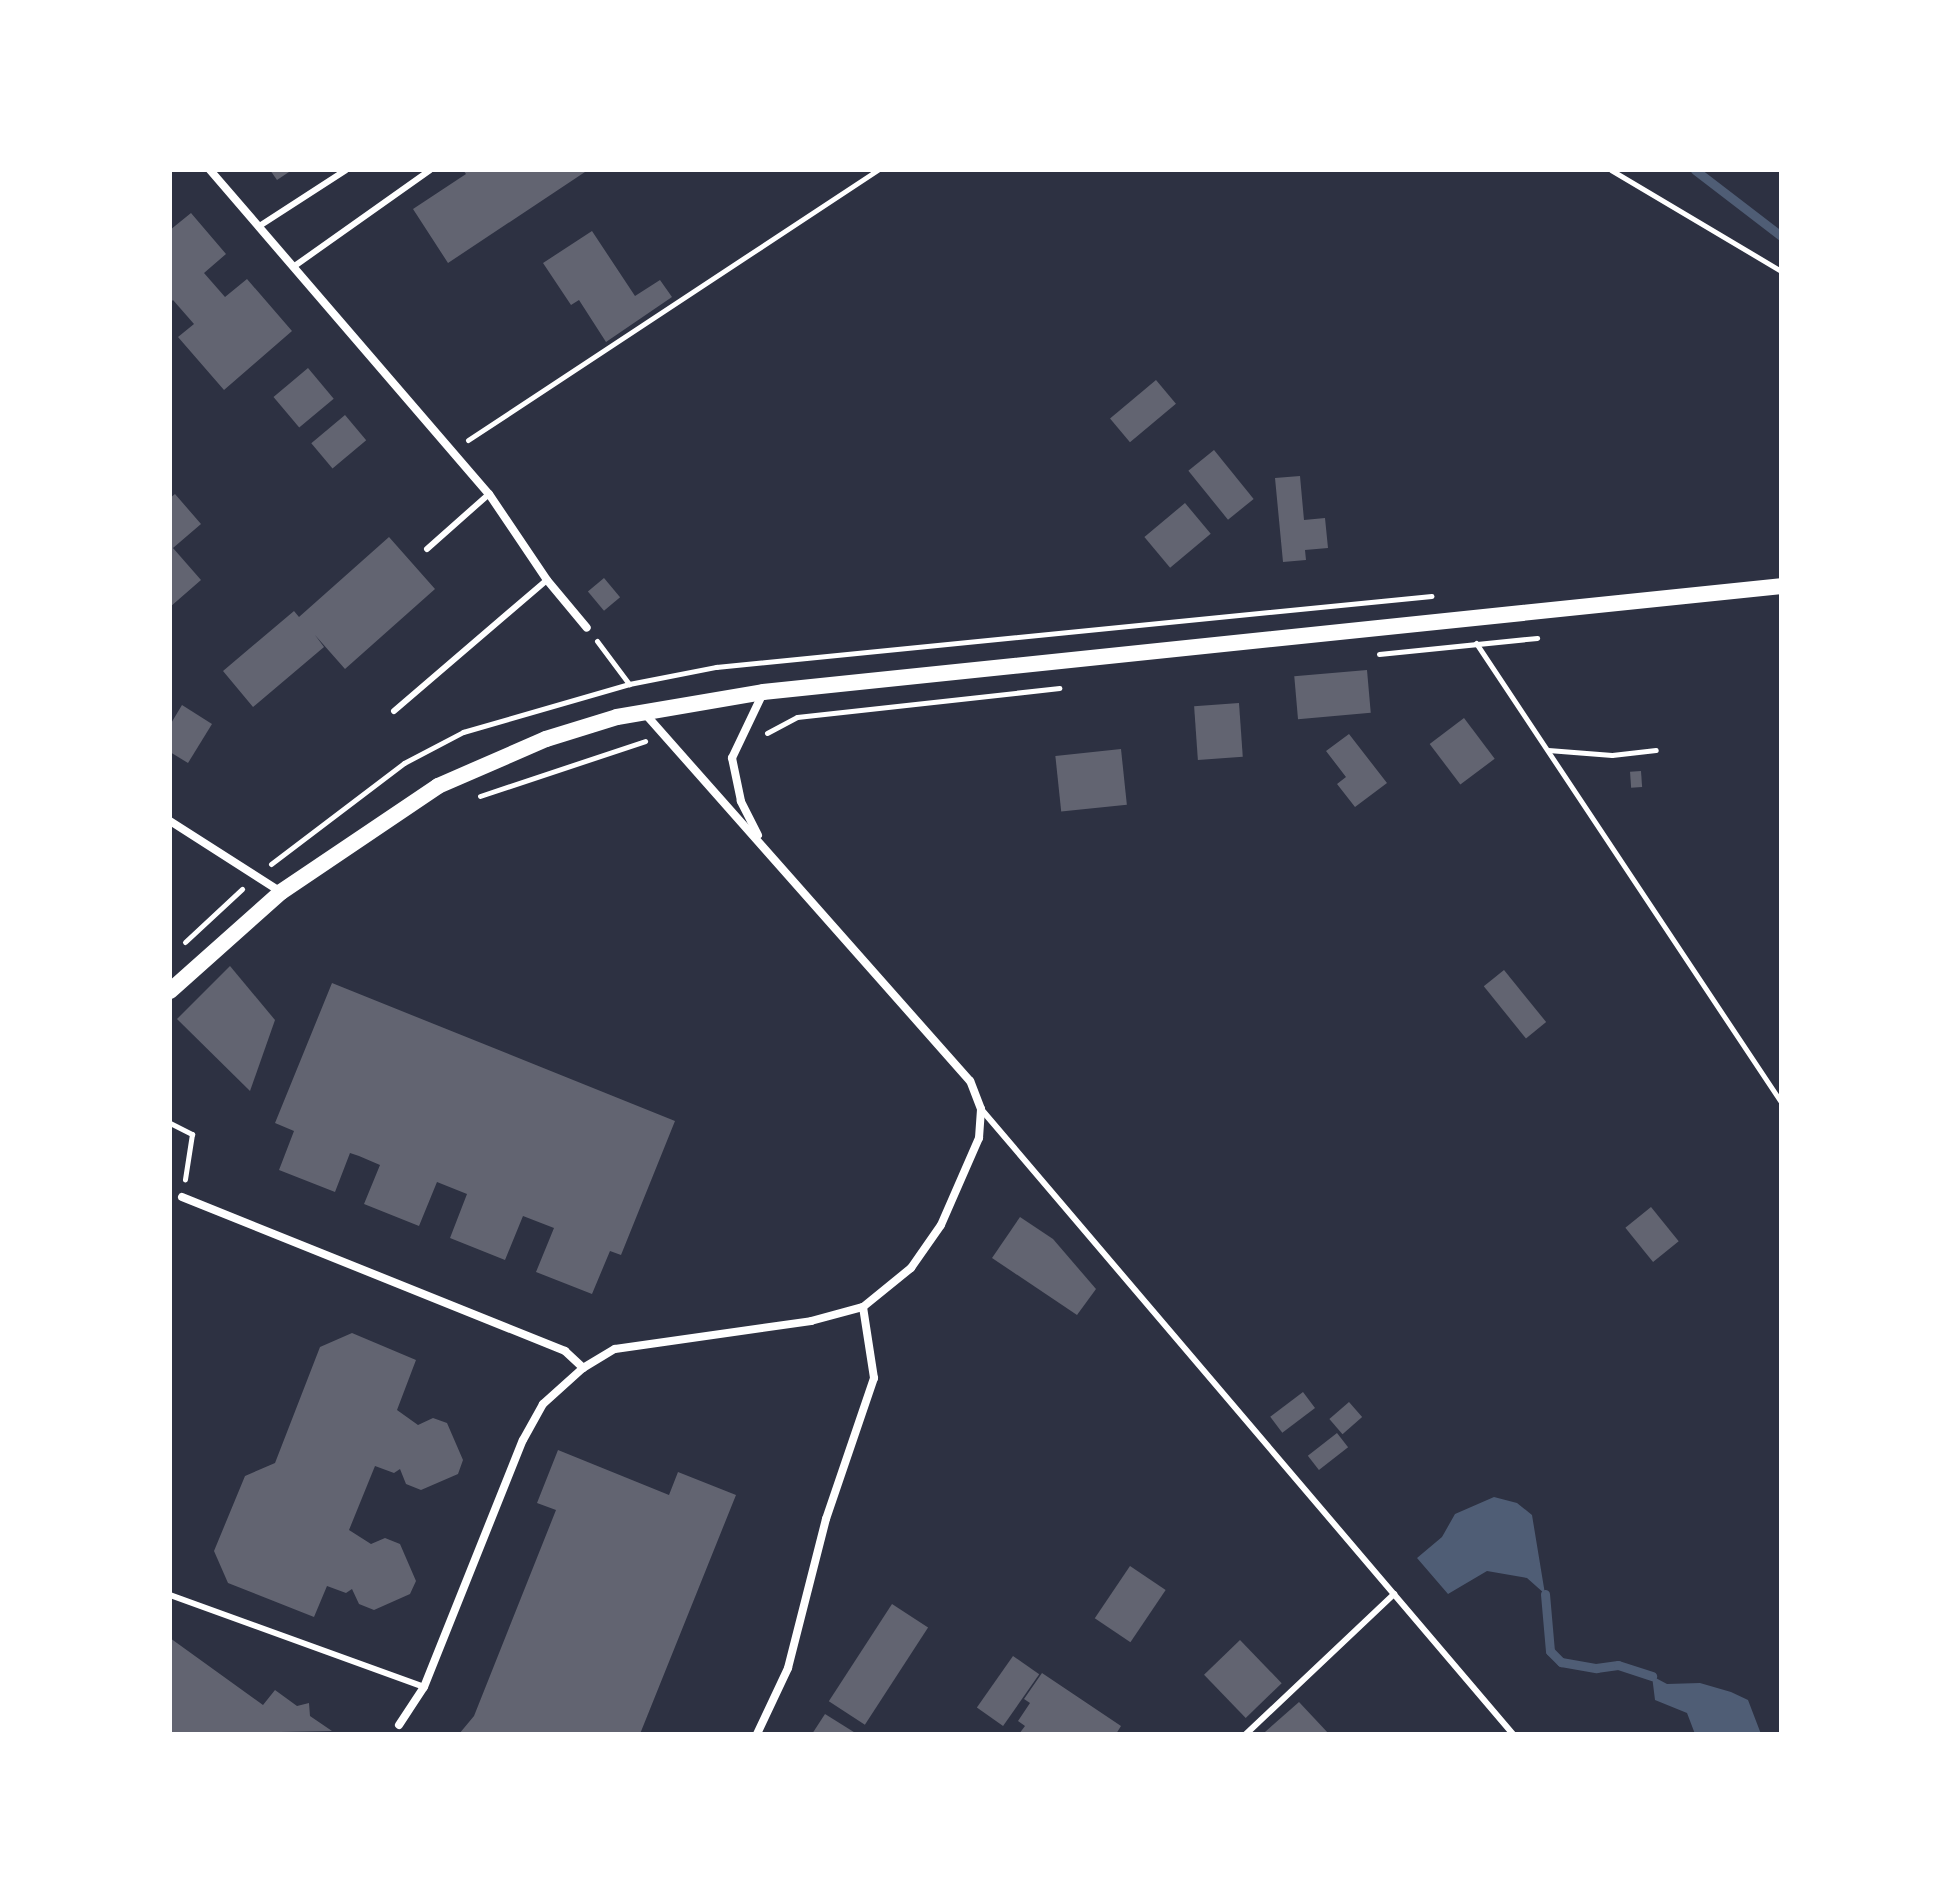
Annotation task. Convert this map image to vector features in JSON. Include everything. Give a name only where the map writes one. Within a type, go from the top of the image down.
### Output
[{"type":"main road","points":[[170,991],[281,892],[438,786],[546,739],[643,711],[763,692],[1781,586]]},
{"type":"street","points":[[210,170],[296,265],[489,494],[547,580],[587,628]]},
{"type":"street","points":[[762,843],[741,801],[732,758],[763,692]]},
{"type":"street","points":[[399,1725],[424,1687],[523,1440],[543,1404],[583,1368],[615,1349],[811,1321],[863,1307],[911,1268],[941,1225],[979,1138],[981,1109],[970,1081],[643,711]]},
{"type":"street","points":[[170,821],[281,892]]},
{"type":"street","points":[[182,1197],[565,1351],[583,1368]]},
{"type":"street","points":[[757,1734],[788,1668],[826,1519],[874,1378],[863,1307]]},
{"type":"lane","points":[[261,225],[346,170]]},
{"type":"lane","points":[[296,265],[430,170]]},
{"type":"lane","points":[[427,549],[489,494]]},
{"type":"lane","points":[[394,711],[547,580]]},
{"type":"lane","points":[[981,1109],[1513,1734]]},
{"type":"lane","points":[[1246,1734],[1394,1594]]},
{"type":"lane","points":[[170,1595],[424,1687]]},
{"type":"lane","points":[[392,1734],[399,1725]]},
{"type":"path","points":[[453,451],[878,170]]},
{"type":"path","points":[[1611,170],[1781,271]]},
{"type":"path","points":[[610,690],[716,667],[1438,595]]},
{"type":"path","points":[[1460,620],[1781,1102]]},
{"type":"path","points":[[587,628],[629,684]]},
{"type":"path","points":[[1371,655],[1478,645]]},
{"type":"path","points":[[760,738],[797,717],[1068,686]]},
{"type":"path","points":[[469,800],[625,746]]},
{"type":"path","points":[[1547,750],[1612,755],[1656,750]]},
{"type":"path","points":[[170,1123],[192,1134],[182,1197]]},
{"type":"water","points":[[1494,1497],[1517,1503],[1532,1515],[1545,1594],[1527,1578],[1487,1571],[1448,1594],[1417,1558],[1442,1537],[1455,1514]]},
{"type":"water","points":[[1652,1676],[1667,1684],[1700,1683],[1748,1700],[1761,1734],[1695,1734],[1687,1713],[1655,1700]]},
{"type":"building","points":[[270,170],[292,170],[277,180]]},
{"type":"building","points":[[463,170],[588,170],[448,263],[413,209],[466,174]]},
{"type":"building","points":[[191,213],[226,254],[204,273],[225,297],[247,279],[292,331],[224,390],[178,337],[194,324],[173,300],[170,303],[170,230]]},
{"type":"building","points":[[592,231],[635,296],[660,280],[672,297],[606,342],[579,300],[571,305],[543,263]]},
{"type":"building","points":[[308,368],[334,399],[299,428],[274,397]]},
{"type":"building","points":[[1156,380],[1176,404],[1130,442],[1110,419]]},
{"type":"building","points":[[345,415],[366,440],[333,469],[311,443]]},
{"type":"building","points":[[1214,450],[1254,499],[1228,520],[1188,471]]},
{"type":"building","points":[[1300,476],[1304,520],[1325,518],[1328,548],[1305,550],[1306,560],[1283,562],[1275,478]]},
{"type":"building","points":[[175,494],[201,524],[173,548],[201,580],[170,607],[170,498]]},
{"type":"building","points":[[1185,503],[1211,534],[1170,568],[1144,537]]},
{"type":"building","points":[[389,537],[435,589],[345,669],[315,635],[324,647],[253,707],[223,671],[294,611],[299,617]]},
{"type":"building","points":[[604,578],[620,597],[604,611],[588,591]]},
{"type":"building","points":[[1367,670],[1371,713],[1298,719],[1294,676]]},
{"type":"building","points":[[1239,703],[1243,757],[1198,760],[1194,706]]},
{"type":"building","points":[[182,705],[212,724],[188,763],[170,752],[170,725]]},
{"type":"building","points":[[1464,718],[1495,759],[1460,785],[1430,744]]},
{"type":"building","points":[[1349,734],[1387,783],[1355,807],[1337,784],[1346,777],[1326,751]]},
{"type":"building","points":[[1121,749],[1127,805],[1061,812],[1055,756]]},
{"type":"building","points":[[1641,771],[1642,787],[1631,788],[1630,772]]},
{"type":"building","points":[[230,966],[275,1020],[250,1091],[177,1019]]},
{"type":"building","points":[[1504,970],[1546,1022],[1526,1038],[1484,986]]},
{"type":"building","points":[[332,983],[675,1121],[621,1255],[610,1251],[592,1294],[536,1272],[554,1228],[523,1216],[505,1260],[450,1238],[467,1194],[437,1182],[419,1226],[364,1204],[380,1165],[359,1156],[350,1153],[335,1192],[279,1170],[294,1131],[275,1123]]},
{"type":"building","points":[[1651,1207],[1679,1241],[1653,1262],[1625,1228]]},
{"type":"building","points":[[1020,1217],[1053,1239],[1096,1289],[1077,1315],[992,1258]]},
{"type":"building","points":[[352,1333],[416,1360],[397,1410],[418,1425],[433,1418],[447,1423],[463,1460],[458,1474],[421,1490],[406,1484],[400,1469],[394,1473],[375,1466],[349,1530],[371,1544],[385,1538],[400,1544],[416,1581],[410,1594],[374,1610],[359,1604],[352,1589],[346,1593],[327,1586],[314,1617],[228,1583],[214,1551],[245,1476],[275,1463],[320,1347]]},
{"type":"building","points":[[1303,1392],[1315,1408],[1282,1433],[1270,1417]]},
{"type":"building","points":[[1349,1402],[1362,1417],[1342,1434],[1329,1419]]},
{"type":"building","points":[[1337,1433],[1348,1447],[1319,1470],[1308,1456]]},
{"type":"building","points":[[558,1450],[669,1495],[678,1472],[736,1495],[640,1734],[459,1734],[474,1716],[556,1510],[537,1503]]},
{"type":"building","points":[[1130,1566],[1166,1590],[1130,1642],[1095,1618]]},
{"type":"building","points":[[892,1604],[928,1627],[865,1725],[829,1701]]},
{"type":"building","points":[[170,1638],[263,1705],[275,1690],[297,1706],[309,1703],[310,1716],[332,1731],[170,1734]]},
{"type":"building","points":[[1240,1640],[1282,1683],[1246,1718],[1204,1675]]},
{"type":"building","points":[[1013,1656],[1039,1674],[1003,1726],[977,1708]]},
{"type":"building","points":[[1042,1673],[1121,1726],[1116,1734],[1019,1734],[1025,1726],[1018,1721],[1030,1703],[1024,1699]]},
{"type":"building","points":[[1299,1702],[1329,1734],[1265,1732]]},
{"type":"building","points":[[825,1714],[857,1734],[812,1734]]},
{"type":"waterway","points":[[1695,170],[1781,236]]},
{"type":"waterway","points":[[1545,1594],[1550,1651],[1561,1662],[1596,1668],[1618,1665],[1652,1676]]}]
